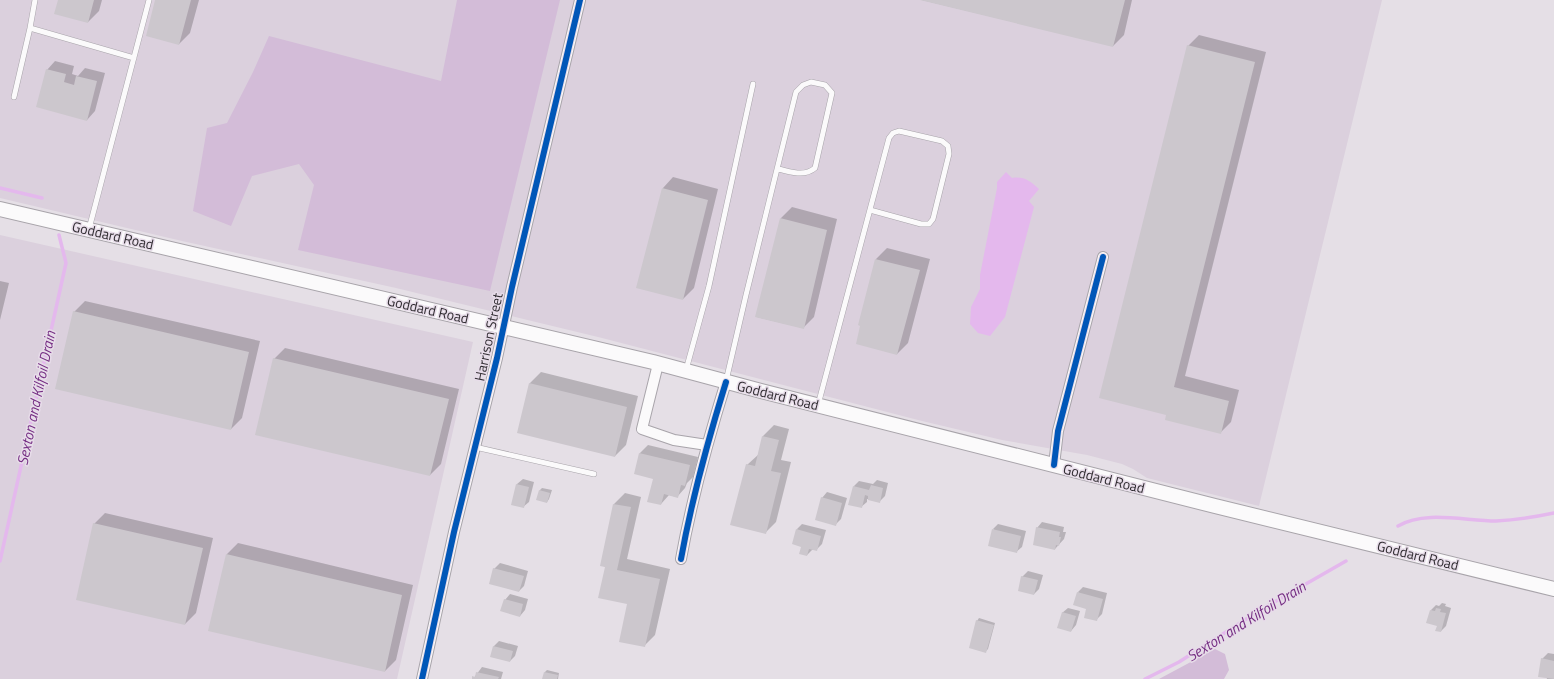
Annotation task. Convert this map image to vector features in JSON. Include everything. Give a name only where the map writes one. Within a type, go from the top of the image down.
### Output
[{"type":"main road","name":"Goddard Road","points":[[0,209],[658,364],[1054,465],[1554,589]]},
{"type":"street","name":"Harrison Street","points":[[422,679],[454,532],[504,327],[533,196],[580,0]]},
{"type":"street","points":[[1054,465],[1058,431],[1103,257]]},
{"type":"street","points":[[658,364],[642,429],[674,440],[707,445]]},
{"type":"street","points":[[681,559],[688,519],[707,445],[726,382]]},
{"type":"lane","points":[[14,97],[35,0]]},
{"type":"lane","points":[[89,230],[149,0]]},
{"type":"lane","points":[[30,28],[134,58]]},
{"type":"lane","points":[[726,382],[796,92],[803,85],[811,82],[825,85],[832,93],[816,168],[809,173],[801,174],[778,169]]},
{"type":"lane","points":[[686,371],[709,286],[753,84]]},
{"type":"lane","points":[[818,405],[889,138],[893,133],[899,131],[942,141],[948,146],[949,154],[933,219],[929,224],[921,224],[870,210]]},
{"type":"lane","points":[[475,447],[594,474]]},
{"type":"shaded area","points":[[0,0],[1382,0],[1259,506],[1147,478],[1122,464],[1087,455],[1002,440],[918,420],[602,338],[396,288],[182,241],[0,198]]},
{"type":"shaded area","points":[[457,0],[560,0],[490,291],[298,250],[314,185],[299,164],[252,176],[231,226],[193,211],[207,128],[227,123],[253,72],[269,36],[441,81]]},
{"type":"shaded area","points":[[1006,172],[1012,178],[1027,180],[1039,189],[1029,201],[1034,207],[1005,317],[990,336],[978,333],[970,324],[971,307],[980,289],[980,275],[997,182]]},
{"type":"shaded area","points":[[0,235],[473,342],[397,679],[0,679]]},
{"type":"shaded area","points":[[1215,649],[1225,654],[1229,670],[1224,679],[1159,679]]},
{"type":"building","points":[[58,0],[94,0],[88,23],[54,14]]},
{"type":"building","points":[[155,0],[191,0],[179,45],[146,36]]},
{"type":"building","points":[[920,0],[1125,0],[1113,47]]},
{"type":"building","points":[[1187,45],[1255,62],[1174,387],[1229,401],[1221,434],[1165,420],[1166,415],[1099,398]]},
{"type":"building","points":[[46,69],[66,74],[64,82],[74,85],[76,76],[97,81],[87,121],[36,107]]},
{"type":"building","points":[[662,188],[708,200],[683,300],[636,288]]},
{"type":"building","points":[[780,218],[827,230],[804,329],[755,317]]},
{"type":"building","points":[[875,259],[920,270],[897,355],[856,344],[860,326],[858,325]]},
{"type":"building","points":[[73,311],[249,352],[231,430],[55,389]]},
{"type":"building","points":[[273,358],[449,399],[430,476],[255,435]]},
{"type":"building","points":[[529,383],[627,407],[615,457],[517,433]]},
{"type":"building","points":[[762,436],[779,440],[771,471],[781,473],[766,534],[730,525],[746,464],[755,466]]},
{"type":"building","points":[[639,453],[690,465],[685,486],[681,485],[678,498],[664,494],[661,505],[647,502],[653,479],[634,474]]},
{"type":"building","points":[[516,484],[529,487],[524,508],[511,505]]},
{"type":"building","points":[[871,485],[883,488],[880,503],[868,500],[868,496],[865,495],[862,508],[848,505],[853,486],[869,490]]},
{"type":"building","points":[[539,490],[550,493],[547,503],[536,500]]},
{"type":"building","points":[[821,497],[842,503],[836,526],[815,520]]},
{"type":"building","points":[[613,504],[631,507],[617,570],[660,579],[645,647],[619,642],[627,604],[598,598],[605,567],[600,566]]},
{"type":"building","points":[[93,523],[203,548],[185,625],[76,600]]},
{"type":"building","points":[[1036,527],[1060,532],[1059,537],[1061,537],[1059,546],[1056,545],[1055,550],[1033,545]]},
{"type":"building","points":[[796,529],[821,536],[817,551],[809,549],[807,556],[799,554],[801,547],[792,544]]},
{"type":"building","points":[[992,529],[1021,536],[1017,553],[988,546]]},
{"type":"building","points":[[226,554],[402,595],[385,672],[208,631]]},
{"type":"building","points":[[493,568],[524,576],[519,592],[489,584]]},
{"type":"building","points":[[1021,576],[1038,580],[1034,595],[1018,591]]},
{"type":"building","points":[[1077,592],[1103,599],[1097,621],[1084,618],[1086,609],[1073,605]]},
{"type":"building","points":[[504,599],[523,604],[520,617],[500,611]]},
{"type":"building","points":[[1436,608],[1441,609],[1440,612],[1446,613],[1441,632],[1435,631],[1437,626],[1426,623],[1430,610],[1435,611]]},
{"type":"building","points":[[1062,612],[1076,616],[1071,632],[1057,628]]},
{"type":"building","points":[[976,620],[994,625],[986,653],[969,648]]},
{"type":"building","points":[[493,646],[513,651],[510,662],[490,657]]},
{"type":"building","points":[[1541,658],[1554,661],[1554,679],[1538,677]]},
{"type":"building","points":[[476,672],[499,677],[498,679],[472,679],[472,676],[475,677]]},
{"type":"building","points":[[544,672],[558,675],[557,679],[542,679]]},
{"type":"waterway","name":"Sexton and Kilfoil Drain","points":[[0,188],[42,198]]},
{"type":"waterway","name":"Sexton and Kilfoil Drain","points":[[0,561],[66,263],[59,235]]},
{"type":"waterway","name":"Sexton and Kilfoil Drain","points":[[1398,526],[1420,518],[1433,517],[1496,521],[1554,513]]},
{"type":"waterway","name":"Sexton and Kilfoil Drain","points":[[1145,679],[1179,662],[1262,609],[1346,561]]},
{"type":"cycle path","points":[[422,679],[454,532],[497,358],[512,287],[580,0]]},
{"type":"cycle path","points":[[1054,465],[1058,431],[1103,257]]},
{"type":"cycle path","points":[[681,559],[701,469],[726,382]]}]
